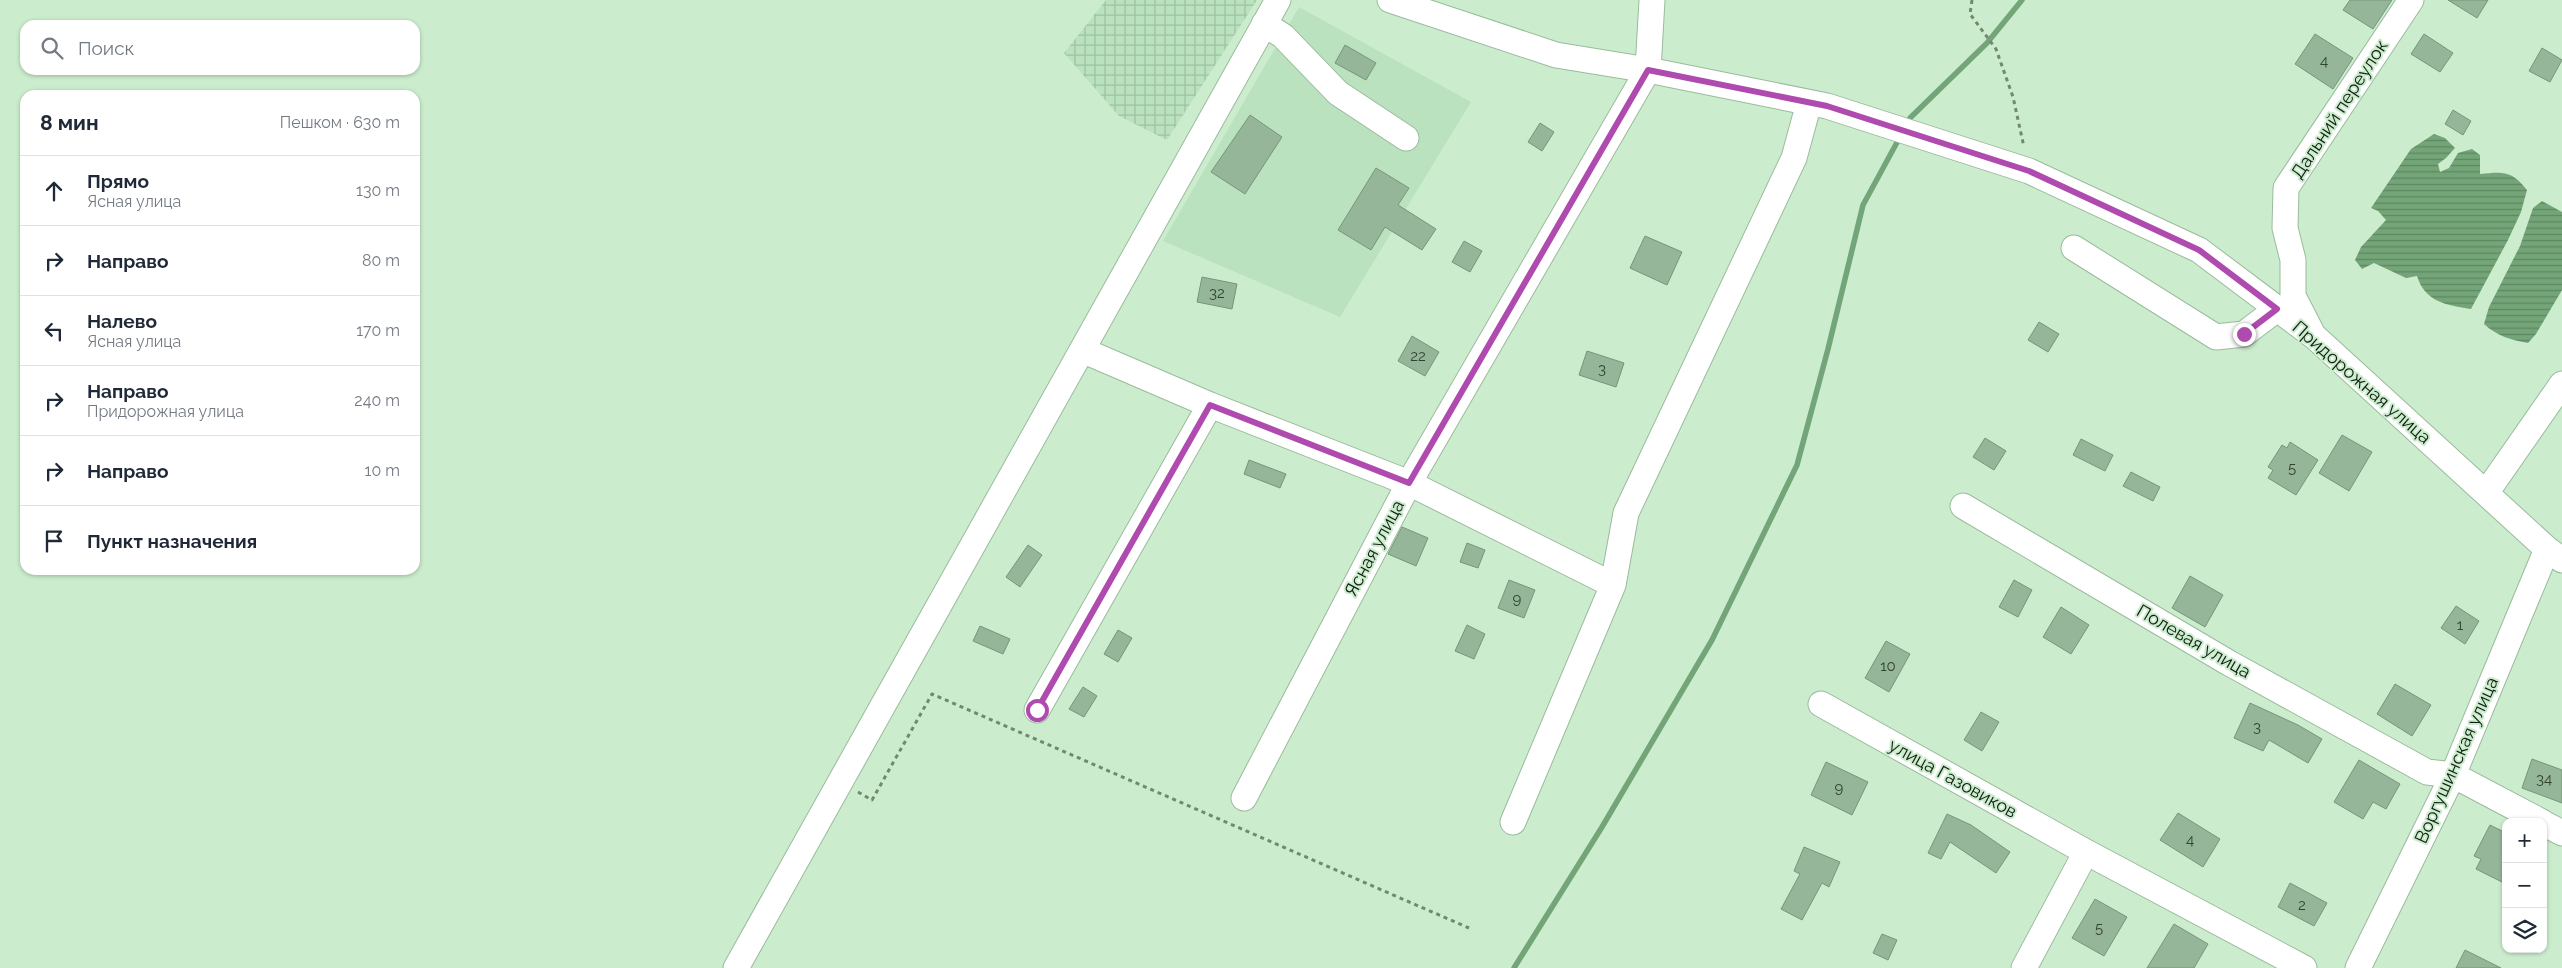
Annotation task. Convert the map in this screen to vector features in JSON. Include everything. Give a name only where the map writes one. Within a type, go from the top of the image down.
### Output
[{"type":"street","points":[[736,968],[1082,350],[1238,49],[1264,24],[1278,0]]},
{"type":"street","name":"Придорожная улица","points":[[1390,0],[1556,55],[1648,70],[1827,106],[2029,171],[2199,250],[2315,337],[2554,555]]},
{"type":"street","points":[[1648,70],[1652,0]]},
{"type":"street","name":"Дальний переулок","points":[[2315,337],[2293,296],[2293,260],[2285,228],[2286,188],[2411,0]]},
{"type":"street","points":[[1264,24],[1283,36],[1338,93],[1406,138]]},
{"type":"street","name":"Ясная улица","points":[[1244,798],[1409,483],[1648,70]]},
{"type":"street","points":[[1512,822],[1612,586],[1626,513],[1794,158],[1809,103]]},
{"type":"street","points":[[2074,248],[2216,337],[2244,334],[2277,309]]},
{"type":"street","points":[[1082,350],[1210,405],[1409,483],[1612,586]]},
{"type":"street","points":[[2486,494],[2562,384]]},
{"type":"street","points":[[1037,710],[1210,405]]},
{"type":"street","name":"Полевая улица","points":[[1963,506],[2229,663],[2427,772],[2453,775]]},
{"type":"street","name":"Воргушинская улица","points":[[2358,968],[2453,775],[2554,555]]},
{"type":"street","name":"улица Газовиков","points":[[1821,704],[2086,852],[2304,968]]},
{"type":"street","points":[[2453,775],[2534,818]]},
{"type":"street","points":[[2547,825],[2562,833]]},
{"type":"street","points":[[2024,968],[2086,852]]},
{"type":"path","points":[[1972,0],[1970,14],[1996,49],[2013,97],[2029,171]]},
{"type":"path","points":[[840,782],[872,800],[932,694],[1469,928]]},
{"type":"shaded area","points":[[1106,0],[1257,0],[1167,140],[1119,116],[1064,53]]},
{"type":"shaded area","points":[[1299,7],[1471,102],[1340,317],[1163,241]]},
{"type":"shaded area","points":[[2434,134],[2445,138],[2455,148],[2438,164],[2440,172],[2449,168],[2458,153],[2472,149],[2480,155],[2480,174],[2506,174],[2516,179],[2527,190],[2521,212],[2508,240],[2471,309],[2445,304],[2431,297],[2425,292],[2417,276],[2406,278],[2374,263],[2362,269],[2355,260],[2361,247],[2386,220],[2378,211],[2371,208],[2411,149]]},
{"type":"shaded area","points":[[2542,201],[2562,212],[2562,290],[2536,334],[2528,343],[2504,337],[2484,324],[2489,307],[2520,246],[2533,208]]},
{"type":"building","points":[[2350,0],[2392,0],[2373,29],[2343,10]]},
{"type":"building","points":[[2448,0],[2488,0],[2477,18]]},
{"type":"building","points":[[2315,34],[2353,58],[2333,89],[2295,64]]},
{"type":"building","points":[[2424,34],[2453,53],[2440,72],[2411,54]]},
{"type":"building","points":[[1345,45],[1376,63],[1366,80],[1335,63]]},
{"type":"building","points":[[2542,48],[2562,60],[2550,82],[2529,71]]},
{"type":"building","points":[[2453,110],[2471,121],[2463,135],[2445,124]]},
{"type":"building","points":[[1250,115],[1282,137],[1245,194],[1211,172]]},
{"type":"building","points":[[1540,123],[1554,132],[1542,151],[1528,142]]},
{"type":"building","points":[[1376,168],[1409,188],[1398,205],[1436,229],[1422,250],[1385,227],[1371,250],[1338,230]]},
{"type":"building","points":[[1645,236],[1682,252],[1667,285],[1630,268]]},
{"type":"building","points":[[1464,241],[1482,251],[1470,272],[1452,262]]},
{"type":"building","points":[[1202,277],[1237,284],[1232,309],[1197,302]]},
{"type":"building","points":[[2039,322],[2059,334],[2048,352],[2028,340]]},
{"type":"building","points":[[1412,336],[1439,352],[1425,376],[1398,361]]},
{"type":"building","points":[[1587,351],[1624,363],[1616,387],[1579,375]]},
{"type":"building","points":[[2342,435],[2372,452],[2349,491],[2319,473]]},
{"type":"building","points":[[1985,438],[2006,451],[1994,470],[1973,457]]},
{"type":"building","points":[[2081,439],[2113,455],[2105,471],[2073,455]]},
{"type":"building","points":[[2290,442],[2318,460],[2296,495],[2268,478],[2273,470],[2268,467],[2282,445],[2287,448]]},
{"type":"building","points":[[1249,460],[1286,474],[1280,488],[1244,474]]},
{"type":"building","points":[[2131,472],[2160,487],[2153,501],[2123,486]]},
{"type":"building","points":[[1402,527],[1428,538],[1416,566],[1388,554]]},
{"type":"building","points":[[1467,543],[1485,550],[1478,568],[1460,562]]},
{"type":"building","points":[[1028,545],[1042,555],[1020,587],[1006,577]]},
{"type":"building","points":[[2190,576],[2223,595],[2205,627],[2172,608]]},
{"type":"building","points":[[1509,580],[1535,590],[1524,618],[1498,608]]},
{"type":"building","points":[[2014,580],[2032,590],[2018,617],[1999,607]]},
{"type":"building","points":[[2456,606],[2479,621],[2465,644],[2441,628]]},
{"type":"building","points":[[2061,607],[2089,625],[2071,654],[2043,637]]},
{"type":"building","points":[[1467,625],[1485,634],[1474,659],[1455,651]]},
{"type":"building","points":[[980,626],[1010,639],[1003,654],[973,641]]},
{"type":"building","points":[[1118,630],[1132,638],[1118,662],[1104,654]]},
{"type":"building","points":[[1886,641],[1910,654],[1889,692],[1865,678]]},
{"type":"building","points":[[2395,684],[2431,705],[2412,736],[2377,714]]},
{"type":"building","points":[[1083,687],[1097,696],[1084,717],[1069,709]]},
{"type":"building","points":[[2250,703],[2298,725],[2322,739],[2308,763],[2269,740],[2263,751],[2234,738]]},
{"type":"building","points":[[1981,712],[1999,722],[1982,751],[1964,740]]},
{"type":"building","points":[[2532,759],[2562,770],[2562,803],[2522,788]]},
{"type":"building","points":[[2359,760],[2400,784],[2386,809],[2373,802],[2363,819],[2334,802]]},
{"type":"building","points":[[1826,762],[1868,782],[1852,815],[1811,795]]},
{"type":"building","points":[[2178,813],[2220,839],[2203,867],[2160,840]]},
{"type":"building","points":[[1947,814],[1971,825],[2010,852],[1996,873],[1950,842],[1941,859],[1928,853]]},
{"type":"building","points":[[2490,825],[2502,831],[2502,882],[2476,869],[2481,859],[2474,856]]},
{"type":"building","points":[[1804,847],[1840,862],[1829,887],[1822,883],[1802,920],[1781,909],[1800,874],[1794,871]]},
{"type":"building","points":[[2290,883],[2327,903],[2314,926],[2278,907]]},
{"type":"building","points":[[2095,899],[2127,917],[2104,956],[2072,938]]},
{"type":"building","points":[[2174,924],[2208,944],[2194,968],[2147,968]]},
{"type":"building","points":[[1882,934],[1897,940],[1888,960],[1873,953]]},
{"type":"building","points":[[2465,950],[2501,968],[2456,968]]},
{"type":"waterway","points":[[1907,125],[1910,118],[1987,43],[2022,0]]},
{"type":"waterway","points":[[1514,968],[1602,827],[1712,640],[1797,465],[1828,349],[1863,205],[1901,135]]},
{"type":"route","points":[[1037,710],[1210,405],[1409,483],[1648,70],[1827,106],[2029,171],[2199,250],[2277,309],[2244,334]]}]
